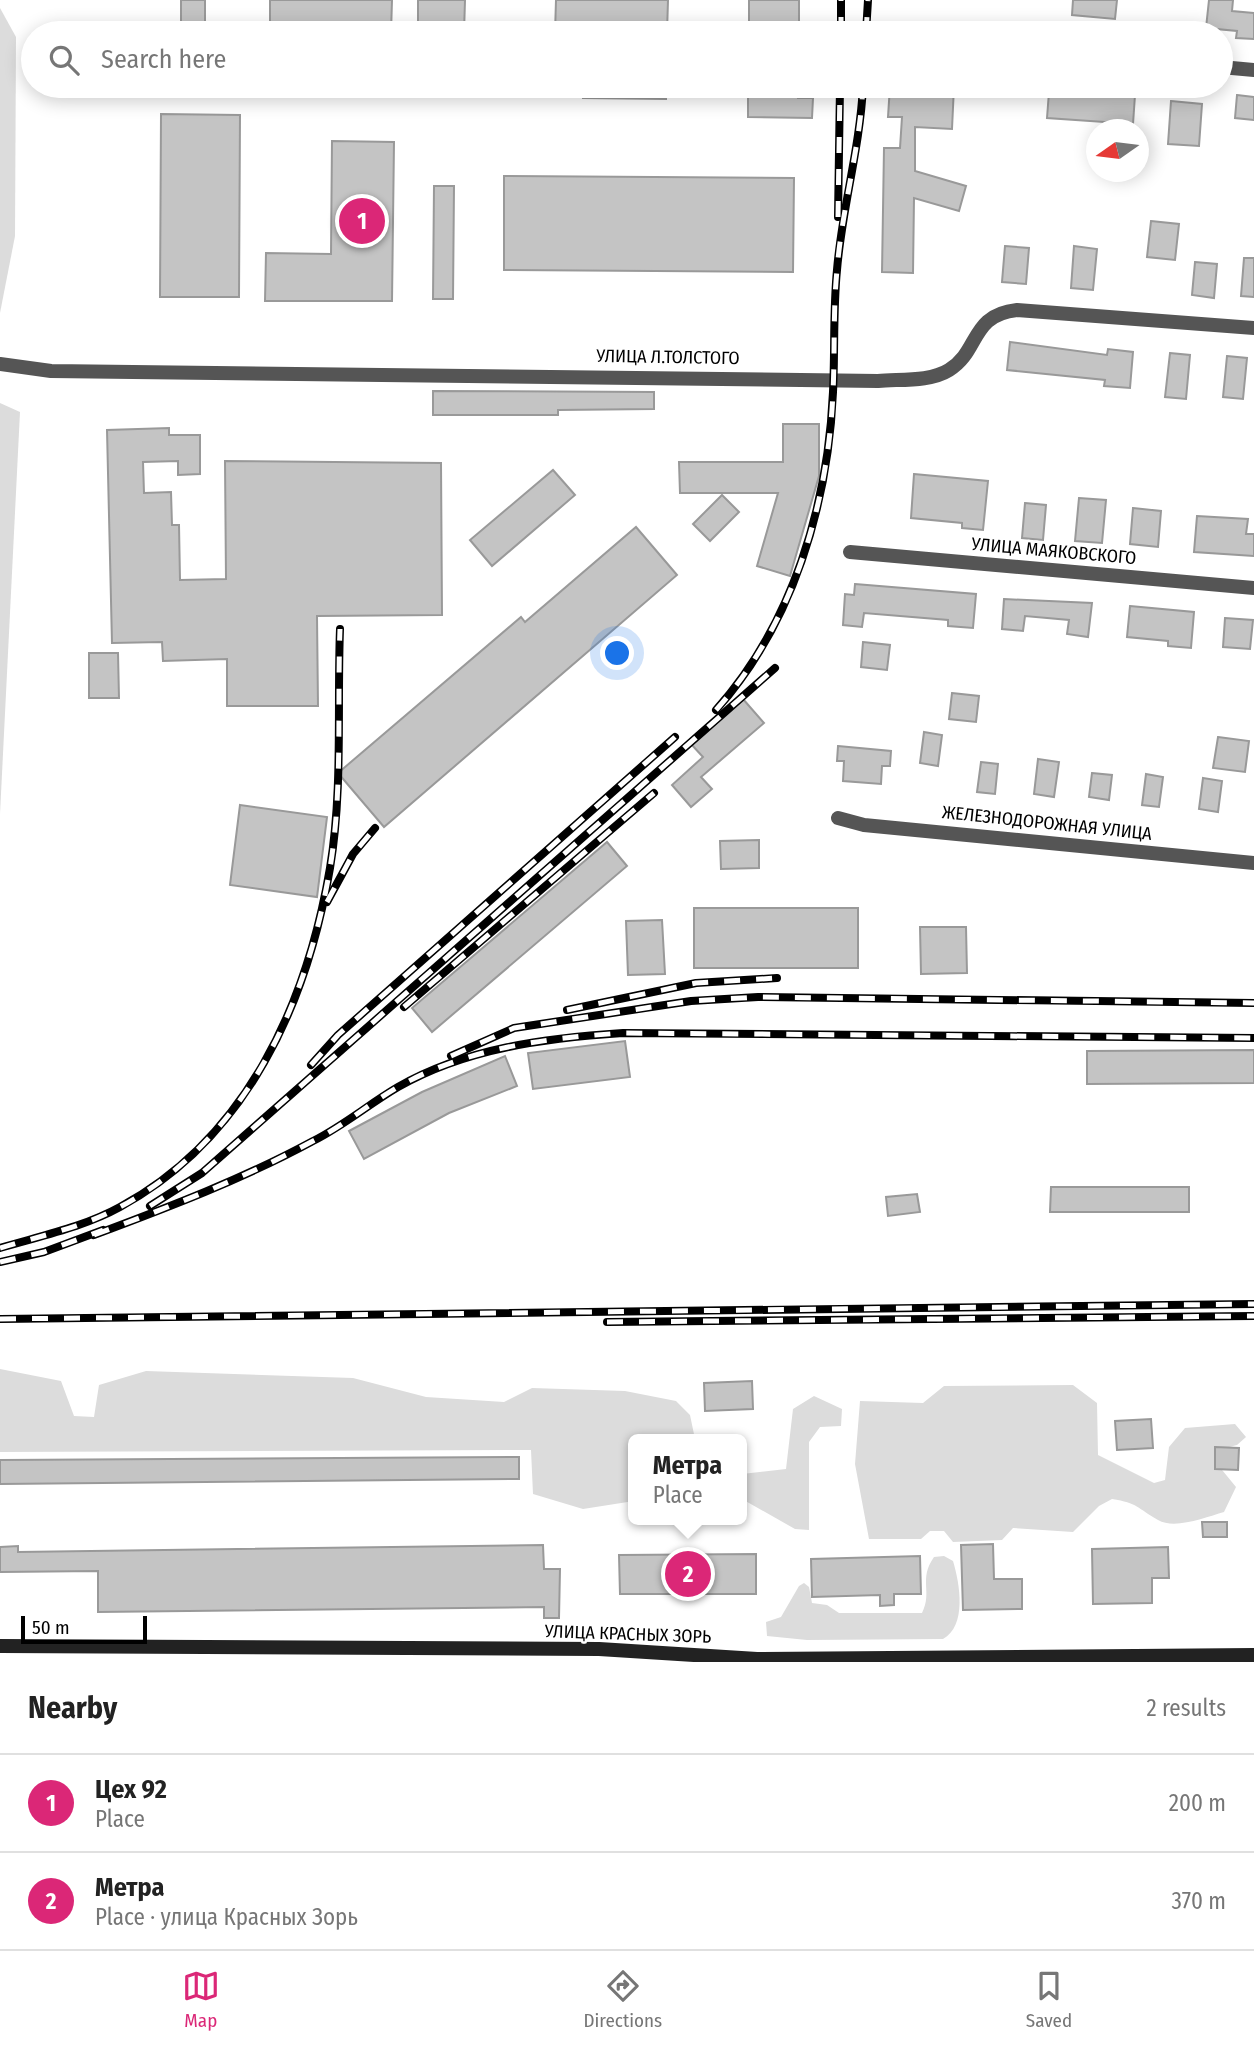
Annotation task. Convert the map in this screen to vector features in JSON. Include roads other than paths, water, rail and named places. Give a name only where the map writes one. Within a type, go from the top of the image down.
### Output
[{"type":"street","points":[[1233,68],[1254,69]]},
{"type":"street","name":"УЛИЦА Л.ТОЛСТОГО","points":[[0,364],[51,371],[878,381],[932,376],[951,369],[985,321],[999,312],[1017,310],[1254,328]]},
{"type":"street","name":"УЛИЦА МАЯКОВСКОГО","points":[[850,552],[1254,588]]},
{"type":"street","name":"ЖЕЛЕЗНОДОРОЖНАЯ УЛИЦА","points":[[838,818],[864,825],[1254,863]]},
{"type":"street","name":"УЛИЦА КРАСНЫХ ЗОРЬ","points":[[0,1646],[599,1648],[669,1658],[733,1660],[1254,1655]]},
{"type":"railway","points":[[841,0],[841,21]]},
{"type":"railway","points":[[867,21],[868,0]]},
{"type":"railway","points":[[838,217],[840,98]]},
{"type":"railway","points":[[716,710],[743,676],[766,640],[786,601],[814,520],[830,435],[837,270],[862,98]]},
{"type":"railway","points":[[0,1248],[92,1220],[120,1207],[165,1178],[203,1144],[236,1105],[264,1063],[287,1017],[305,969],[320,919],[330,868],[337,809],[340,629]]},
{"type":"railway","points":[[150,1206],[202,1173],[775,668]]},
{"type":"railway","points":[[311,1065],[338,1035],[675,737]]},
{"type":"railway","points":[[404,1007],[654,793]]},
{"type":"railway","points":[[327,902],[353,854],[375,828]]},
{"type":"railway","points":[[567,1010],[696,983],[777,978]]},
{"type":"railway","points":[[451,1056],[514,1028],[691,1001],[758,997],[1254,1003]]},
{"type":"railway","points":[[94,1235],[205,1192],[287,1155],[424,1074],[479,1054],[536,1042],[623,1033],[1254,1038]]},
{"type":"railway","points":[[0,1262],[44,1252],[103,1230]]},
{"type":"railway","points":[[0,1319],[1254,1304]]},
{"type":"railway","points":[[607,1322],[1254,1316]]},
{"type":"place","name":"Цех 92","points":[[362,221]]},
{"type":"place","name":"Метра","points":[[688,1574]]}]
